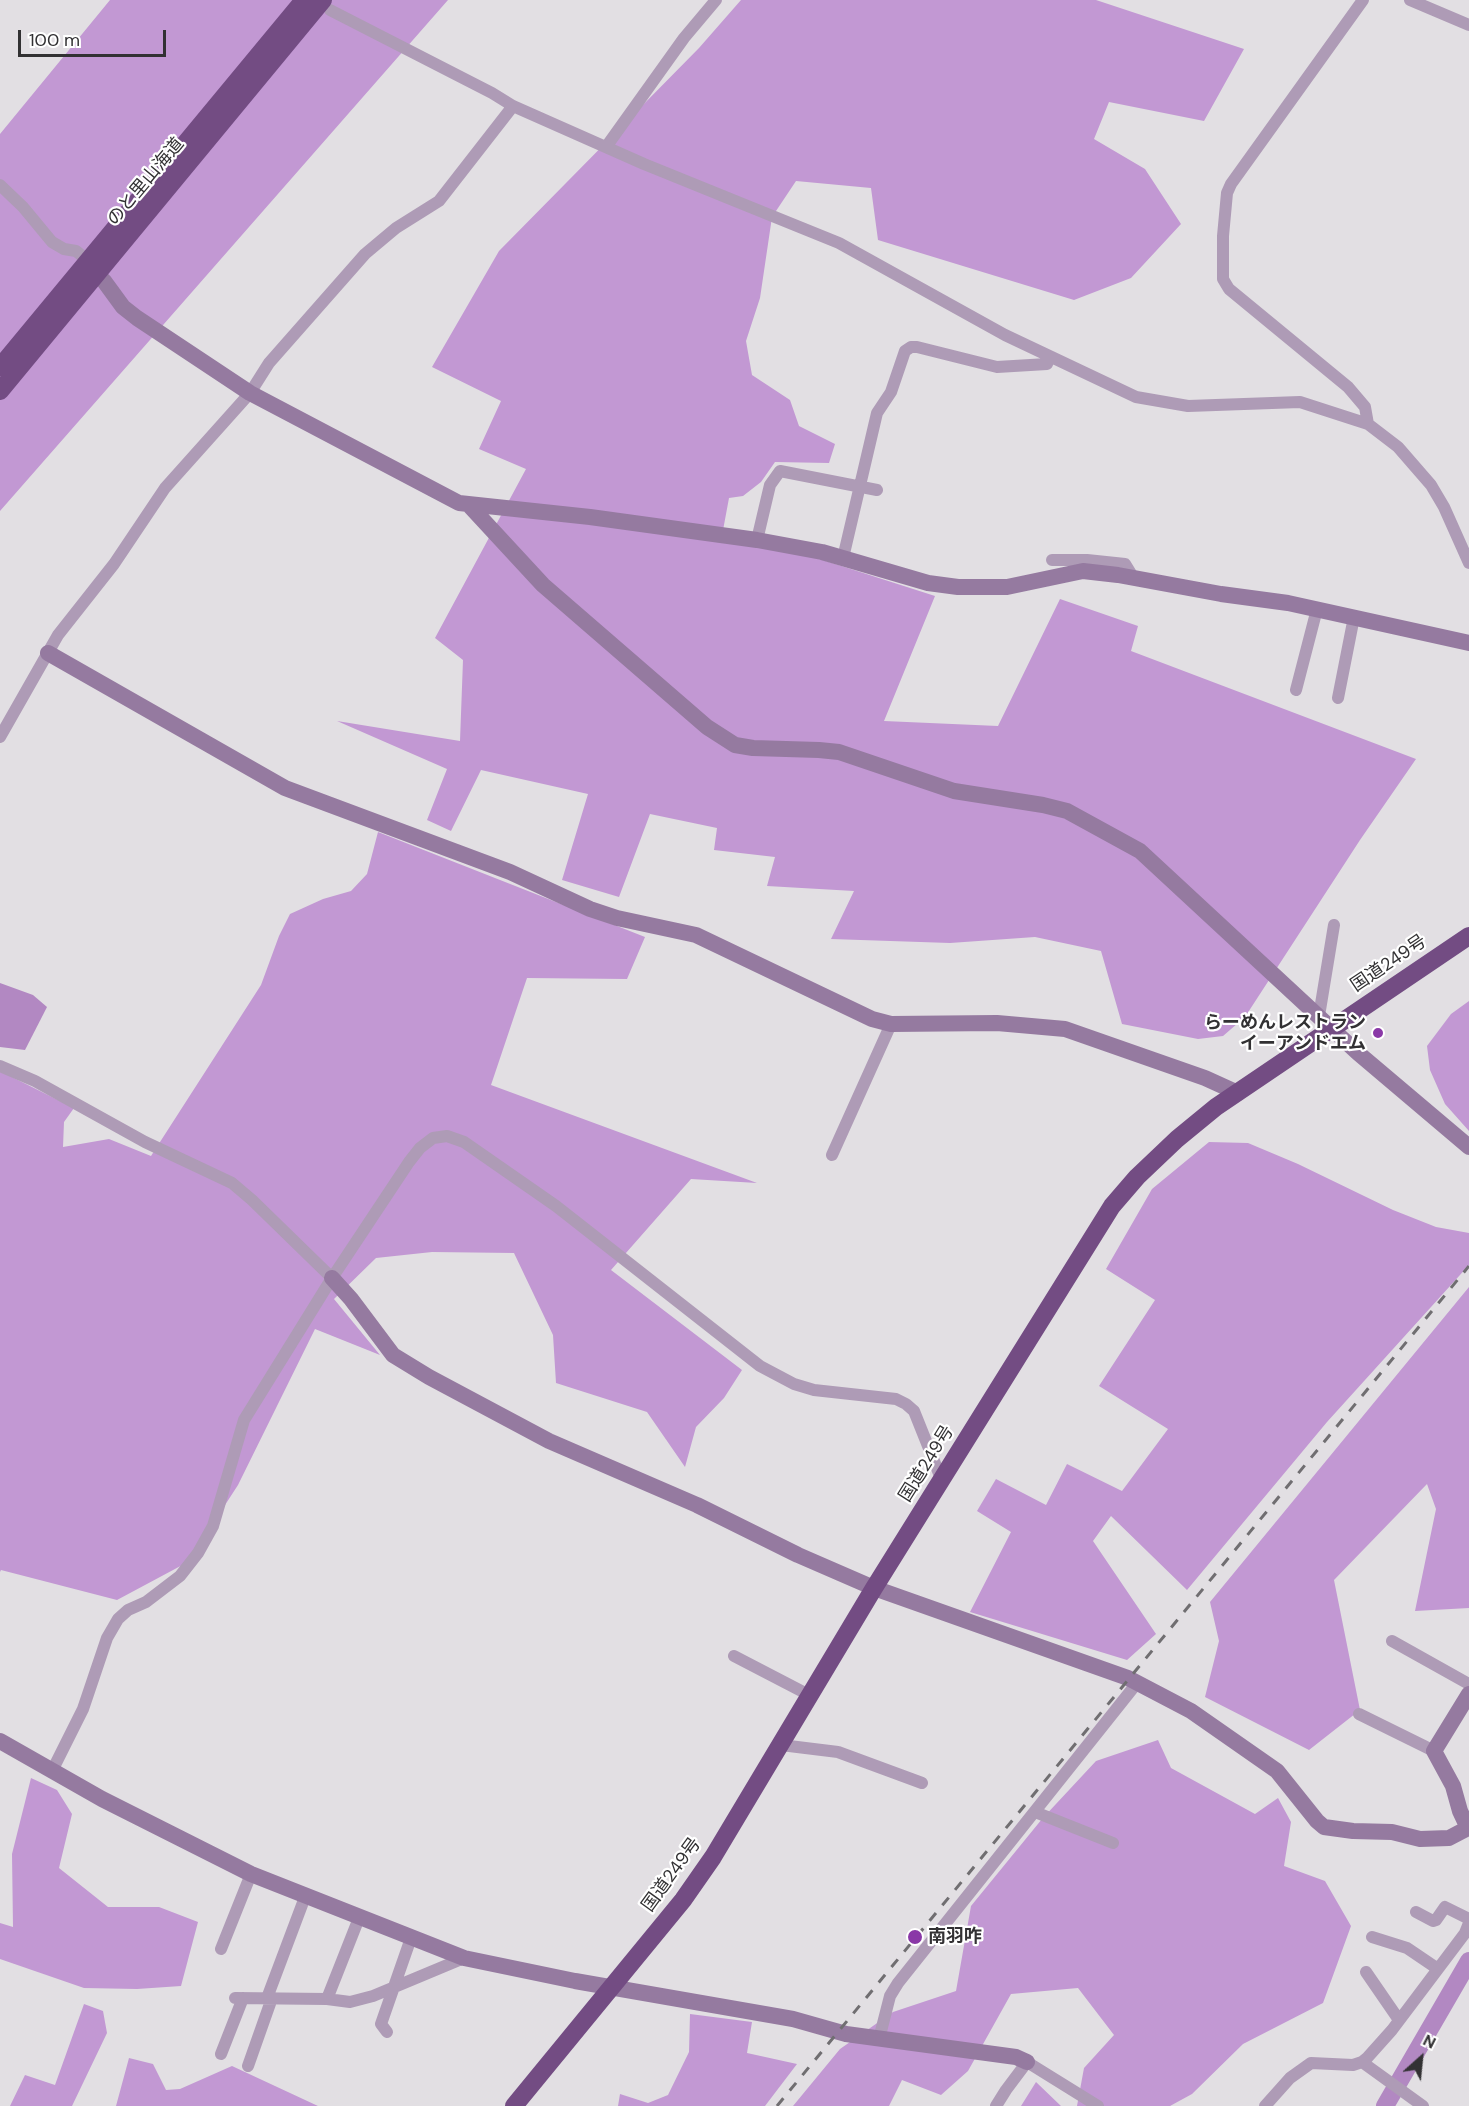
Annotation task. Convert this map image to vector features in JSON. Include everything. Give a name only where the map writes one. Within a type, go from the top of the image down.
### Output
[{"type":"highway","name":"のと里山海道","points":[[0,367],[304,0]]},
{"type":"highway","name":"のと里山海道","points":[[0,391],[327,5]]},
{"type":"highway","name":"国道249号","points":[[514,2106],[683,1900],[713,1857],[874,1588],[1112,1206],[1137,1177],[1177,1139],[1326,1022],[1469,936]]},
{"type":"street","points":[[606,147],[684,38],[716,0]]},
{"type":"street","points":[[1363,0],[1231,184],[1227,193],[1223,236],[1223,279],[1229,289],[1348,387],[1365,407],[1368,424]]},
{"type":"street","points":[[1410,0],[1469,25]]},
{"type":"street","points":[[327,5],[513,106],[720,196],[838,243],[974,319],[1129,394],[1161,402],[1200,406],[1300,402],[1368,424],[1398,447],[1431,485],[1444,507],[1469,563]]},
{"type":"street","points":[[0,737],[58,635],[114,564],[165,488],[250,393],[269,363],[364,254],[396,228],[439,201],[513,106]]},
{"type":"street","points":[[0,185],[23,207],[52,242],[81,255]]},
{"type":"street","points":[[104,281],[123,307],[137,318],[250,393],[449,499],[469,505],[590,517],[757,540],[843,558],[928,583],[958,587],[1007,587],[1083,571],[1133,577],[1317,609],[1469,643]]},
{"type":"street","points":[[843,558],[877,413],[891,392],[905,351],[910,347],[917,347],[997,367],[1047,364],[1050,357]]},
{"type":"street","points":[[757,540],[770,485],[780,471],[878,490]]},
{"type":"street","points":[[469,505],[543,585],[706,727],[735,745],[839,752],[954,791],[1067,811],[1140,851],[1358,1053],[1469,1147]]},
{"type":"street","points":[[1052,561],[1087,560],[1125,564],[1133,577]]},
{"type":"street","points":[[1296,690],[1317,609]]},
{"type":"street","points":[[1338,698],[1354,617]]},
{"type":"street","points":[[48,653],[285,788],[510,872],[590,909],[617,918],[696,934],[872,1019],[891,1024],[997,1023],[1065,1029],[1205,1078],[1238,1093]]},
{"type":"street","points":[[1326,1022],[1334,925]]},
{"type":"street","points":[[832,1155],[891,1024]]},
{"type":"street","points":[[0,1066],[35,1081],[145,1142],[232,1184],[252,1200],[332,1278],[393,1354],[429,1377],[549,1441],[697,1505],[798,1555],[874,1588],[1137,1683],[1191,1711],[1277,1771],[1324,1827],[1353,1831],[1392,1832],[1420,1839],[1449,1838],[1469,1829],[1460,1811],[1453,1786],[1434,1751],[1359,1714]]},
{"type":"street","points":[[52,1771],[83,1709],[107,1638],[118,1619],[128,1610],[146,1602],[180,1576],[198,1553],[213,1526],[244,1420],[332,1278],[420,1148],[437,1137],[455,1138],[556,1206],[760,1366],[794,1384],[814,1390],[896,1399],[906,1404],[914,1411],[942,1481]]},
{"type":"street","points":[[1392,1641],[1469,1684]]},
{"type":"street","points":[[734,1656],[811,1696]]},
{"type":"street","points":[[879,2039],[890,1996],[898,1983],[1137,1683]]},
{"type":"street","points":[[1434,1751],[1469,1694]]},
{"type":"street","points":[[0,1741],[102,1799],[251,1874],[465,1958],[612,1988],[793,2019],[846,2034],[1016,2057],[1098,2106]]},
{"type":"street","points":[[781,1745],[837,1752],[922,1783]]},
{"type":"street","points":[[1035,1812],[1113,1843]]},
{"type":"street","points":[[221,1949],[251,1874]]},
{"type":"street","points":[[248,2066],[269,1998],[305,1897]]},
{"type":"street","points":[[1265,2106],[1290,2078],[1311,2062],[1353,2066],[1362,2062],[1400,2019],[1468,1927],[1445,1907],[1433,1921],[1416,1912]]},
{"type":"street","points":[[327,1999],[359,1918]]},
{"type":"street","points":[[1372,1937],[1407,1948],[1438,1969]]},
{"type":"street","points":[[387,2032],[381,2024],[411,1938]]},
{"type":"street","points":[[221,2054],[239,1998],[327,1999],[350,2002],[373,1996],[465,1958]]},
{"type":"street","points":[[1366,1972],[1400,2019]]},
{"type":"street","points":[[996,2106],[1027,2062]]},
{"type":"street","points":[[1362,2062],[1423,2106]]},
{"type":"shaded area","points":[[110,0],[448,0],[0,511],[0,134]]},
{"type":"shaded area","points":[[741,0],[1096,0],[1244,49],[1204,121],[1109,102],[1094,139],[1145,169],[1181,224],[1131,278],[1074,300],[878,240],[871,188],[796,181],[772,217],[760,298],[746,341],[752,375],[790,400],[799,426],[835,444],[829,463],[775,462],[761,482],[743,496],[729,498],[721,541],[801,553],[935,596],[884,721],[998,726],[1060,599],[1138,626],[1131,651],[1416,759],[1360,840],[1245,1017],[1223,1036],[1198,1039],[1122,1024],[1101,951],[1035,937],[950,943],[831,939],[854,891],[767,886],[775,857],[714,850],[717,828],[650,814],[619,897],[562,880],[588,794],[481,770],[451,831],[427,820],[447,769],[337,721],[460,741],[463,660],[435,638],[526,469],[479,449],[501,401],[432,367],[499,251],[699,48]]},
{"type":"shaded area","points":[[378,832],[645,937],[627,979],[527,978],[491,1085],[757,1183],[691,1179],[611,1270],[742,1370],[724,1398],[696,1427],[685,1467],[647,1412],[556,1383],[553,1335],[514,1253],[432,1252],[376,1258],[334,1299],[380,1355],[315,1329],[238,1485],[188,1562],[117,1600],[1,1570],[0,1572],[0,1071],[74,1108],[64,1122],[63,1147],[109,1139],[151,1156],[261,985],[279,936],[290,914],[323,899],[351,891],[367,874]]},
{"type":"shaded area","points":[[0,983],[33,995],[47,1007],[25,1050],[0,1047]]},
{"type":"shaded area","points":[[1469,1001],[1469,1131],[1445,1104],[1430,1070],[1427,1046],[1451,1014]]},
{"type":"shaded area","points":[[1209,1142],[1248,1143],[1298,1164],[1393,1210],[1436,1227],[1469,1233],[1469,1265],[1327,1422],[1187,1590],[1111,1516],[1093,1541],[1156,1634],[1127,1660],[970,1612],[1011,1532],[977,1511],[996,1479],[1046,1505],[1067,1464],[1122,1491],[1168,1429],[1099,1386],[1155,1300],[1106,1269],[1152,1189]]},
{"type":"shaded area","points":[[1469,1287],[1469,1608],[1415,1611],[1436,1509],[1427,1484],[1334,1580],[1360,1710],[1309,1750],[1205,1697],[1219,1641],[1210,1602]]},
{"type":"shaded area","points":[[1158,1740],[1171,1768],[1255,1814],[1278,1798],[1291,1822],[1284,1866],[1325,1881],[1351,1926],[1323,2003],[1243,2044],[1192,2094],[1170,2106],[1077,2106],[1084,2068],[1114,2035],[1078,1988],[1011,1994],[968,2071],[941,2095],[902,2080],[889,2106],[793,2106],[840,2049],[893,2012],[956,1991],[971,1906],[1042,1819],[1096,1761]]},
{"type":"shaded area","points":[[31,1778],[57,1790],[72,1814],[59,1868],[108,1907],[159,1907],[198,1922],[181,1986],[137,1989],[84,1988],[0,1959],[0,1923],[13,1927],[12,1854]]},
{"type":"shaded area","points":[[84,2004],[103,2011],[107,2033],[72,2106],[10,2106],[25,2075],[55,2085]]},
{"type":"shaded area","points":[[690,2014],[752,2022],[747,2053],[797,2064],[765,2106],[618,2106],[620,2094],[648,2103],[668,2095],[689,2052]]},
{"type":"shaded area","points":[[129,2058],[153,2064],[166,2090],[180,2089],[232,2066],[318,2106],[116,2106]]},
{"type":"shaded area","points":[[1036,2082],[1061,2106],[1021,2106]]},
{"type":"waterway","points":[[1385,2106],[1469,1961]]},
{"type":"railway","points":[[777,2106],[1469,1266]]},
{"type":"place","name":"らーめんレストラン イーアンドエム","points":[[1378,1033]]},
{"type":"place","name":"南羽咋","points":[[915,1937]]}]
